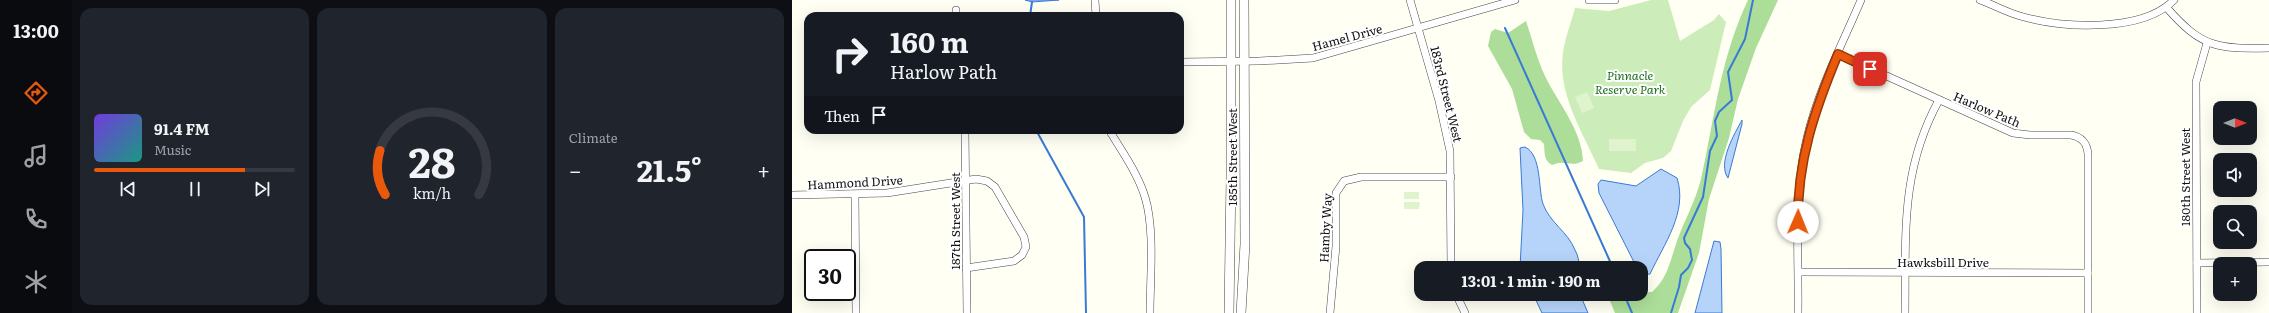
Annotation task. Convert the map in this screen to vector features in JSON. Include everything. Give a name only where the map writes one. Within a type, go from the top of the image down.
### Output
[{"type":"street","points":[[1095,0],[1096,12]]},
{"type":"street","name":"185th Street West","points":[[1229,313],[1231,0]]},
{"type":"street","name":"185th Street West","points":[[1241,313],[1245,244],[1244,0]]},
{"type":"street","name":"183rd Street West","points":[[1410,0],[1445,123],[1450,151],[1451,261]]},
{"type":"street","name":"Hamel Drive","points":[[1184,62],[1244,62],[1313,58],[1515,0]]},
{"type":"street","points":[[1589,0],[1615,0]]},
{"type":"street","points":[[1798,313],[1799,195],[1807,139],[1820,95],[1861,0]]},
{"type":"street","points":[[1985,1],[2031,19],[2073,24],[2126,23],[2143,19],[2167,8],[2174,0]]},
{"type":"street","points":[[2167,8],[2187,29],[2207,43],[2228,48],[2269,48]]},
{"type":"street","name":"180th Street West","points":[[2197,313],[2196,82],[2207,43]]},
{"type":"street","name":"Harlow Path","points":[[1838,54],[2012,133],[2030,135],[2071,135],[2077,136],[2084,142],[2088,154],[2088,313]]},
{"type":"street","points":[[1905,313],[1906,213],[1910,177],[1918,146],[1939,100]]},
{"type":"street","name":"187th Street West","points":[[965,134],[967,180],[967,313]]},
{"type":"street","points":[[1111,134],[1140,183],[1148,207],[1150,223],[1150,313]]},
{"type":"street","name":"Hamby Way","points":[[1330,313],[1336,246],[1336,199],[1341,184],[1355,177],[1451,177]]},
{"type":"street","name":"Hammond Drive","points":[[792,195],[855,195],[899,192],[967,180],[982,179],[996,187],[1024,237],[1026,247],[1022,255],[1014,261],[966,268]]},
{"type":"street","points":[[855,195],[856,313]]},
{"type":"street","points":[[2197,263],[2269,262]]},
{"type":"street","name":"Hawksbill Drive","points":[[1799,272],[2088,274]]},
{"type":"street","points":[[1459,301],[1465,313]]},
{"type":"green space","name":"Pinnacle Reserve Park","points":[[1651,0],[1668,0],[1680,41],[1714,20],[1719,14],[1726,22],[1710,90],[1691,107],[1683,121],[1671,151],[1663,158],[1645,163],[1631,173],[1599,169],[1579,127],[1564,83],[1562,68],[1563,53],[1575,8],[1609,11]]},
{"type":"green space","points":[[1748,0],[1778,0],[1756,48],[1738,99],[1729,138],[1709,199],[1699,253],[1678,313],[1615,313],[1610,301],[1648,301],[1648,292],[1652,292],[1657,287],[1668,269],[1680,233],[1699,187],[1719,88],[1731,44]]},
{"type":"green space","points":[[1526,21],[1545,76],[1578,138],[1582,150],[1583,161],[1579,163],[1557,163],[1552,165],[1547,161],[1544,144],[1540,140],[1531,139],[1524,132],[1512,89],[1488,46],[1491,32],[1495,29],[1508,33]]},
{"type":"green space","points":[[1587,92],[1594,108],[1582,113],[1575,97]]},
{"type":"green space","points":[[1609,139],[1636,139],[1636,151],[1609,151]]},
{"type":"green space","points":[[1404,192],[1419,192],[1419,199],[1404,199]]},
{"type":"green space","points":[[1404,202],[1420,202],[1419,209],[1404,209]]},
{"type":"water","points":[[1025,0],[1059,0],[1032,2]]},
{"type":"water","points":[[1742,120],[1728,178],[1725,172],[1726,156],[1728,148]]},
{"type":"water","points":[[1525,147],[1534,157],[1537,165],[1543,204],[1550,217],[1572,244],[1578,261],[1520,261],[1523,210],[1520,148]]},
{"type":"water","points":[[1661,169],[1677,178],[1680,191],[1677,215],[1673,228],[1650,274],[1648,274],[1648,261],[1633,261],[1599,193],[1598,184],[1601,180],[1636,186]]},
{"type":"water","points":[[1714,241],[1720,242],[1721,249],[1722,313],[1695,313]]},
{"type":"water","points":[[1536,301],[1583,301],[1588,313],[1542,313]]},
{"type":"waterway","points":[[1671,313],[1681,275],[1688,268],[1692,260],[1690,249],[1685,243],[1684,238],[1703,197],[1710,151],[1717,136],[1715,121],[1719,112],[1732,100],[1728,72],[1745,39],[1753,0]]},
{"type":"waterway","points":[[1031,12],[1032,2]]},
{"type":"waterway","points":[[1505,28],[1610,261]]},
{"type":"waterway","points":[[1038,134],[1084,217],[1086,313]]},
{"type":"waterway","points":[[1627,301],[1632,313]]},
{"type":"route","points":[[1798,222],[1800,177],[1810,125],[1820,95],[1838,54],[1870,69]]}]
